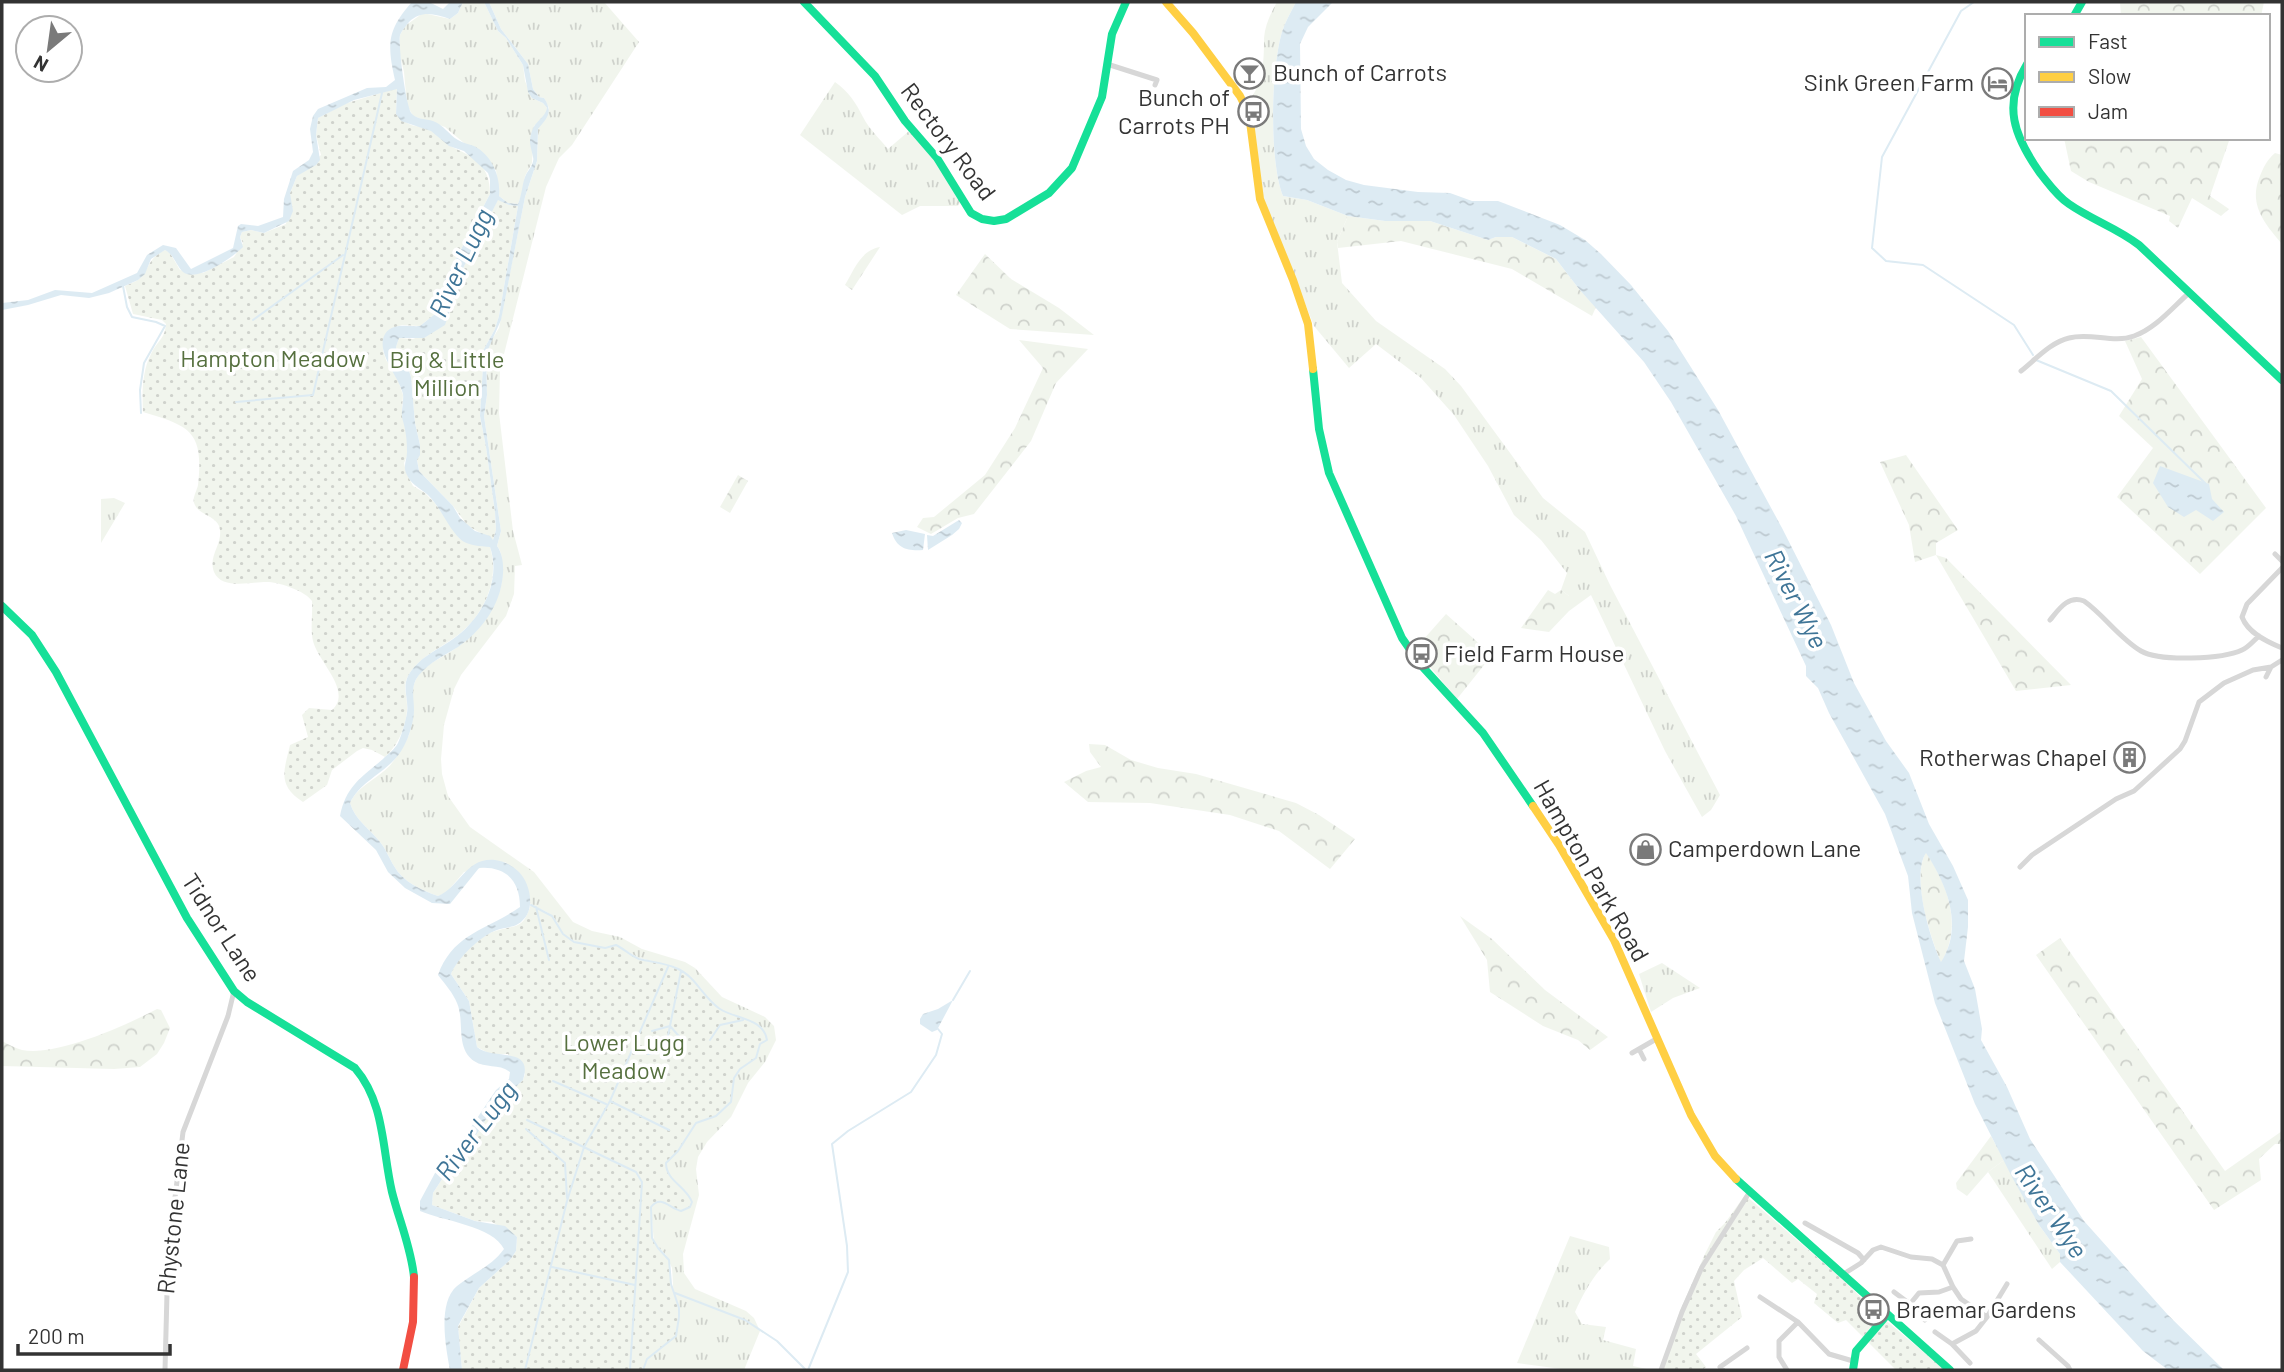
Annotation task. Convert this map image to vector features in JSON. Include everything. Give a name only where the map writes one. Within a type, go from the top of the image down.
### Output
[{"type":"main road","name":"Rectory Road","points":[[804,2],[875,76],[905,121],[937,158],[971,213],[988,221],[1006,219],[1049,193],[1072,169],[1102,97],[1115,23],[1126,2]]},
{"type":"main road","name":"Hampton Park Road","points":[[1166,2],[1240,96],[1249,114],[1260,199],[1308,324],[1323,451],[1338,497],[1402,638],[1420,664],[1483,733],[1541,816],[1614,940],[1705,1142],[1749,1192],[1950,1370]]},
{"type":"main road","points":[[2025,67],[2016,82],[2011,106],[2015,130],[2036,168],[2067,203],[2132,239],[2282,380]]},
{"type":"main road","name":"Tidnor Lane","points":[[2,607],[32,635],[56,672],[187,918],[234,991],[247,1002],[355,1068],[368,1082],[382,1131],[389,1182],[412,1262],[414,1303],[403,1370]]},
{"type":"main road","points":[[1853,1366],[1856,1351],[1887,1315]]},
{"type":"street","points":[[1107,64],[1157,80]]},
{"type":"street","points":[[2021,371],[2054,345],[2070,337],[2133,337],[2189,293]]},
{"type":"street","points":[[2275,554],[2282,561]]},
{"type":"street","points":[[2282,568],[2242,611],[2244,622],[2259,636],[2282,648]]},
{"type":"street","points":[[2050,620],[2068,601],[2078,598],[2091,606],[2143,652],[2165,658],[2203,657],[2238,651],[2245,649],[2259,636]]},
{"type":"street","points":[[2020,867],[2043,848],[2106,806],[2134,791],[2180,749],[2190,733],[2191,720],[2199,702],[2230,679],[2253,670],[2271,667],[2282,660]]},
{"type":"street","points":[[2266,677],[2271,667]]},
{"type":"street","name":"Rhystone Lane","points":[[165,1370],[168,1255],[180,1143],[185,1121],[228,1016],[234,991]]},
{"type":"street","points":[[1632,1053],[1658,1038]]},
{"type":"street","points":[[1639,1049],[1644,1059]]},
{"type":"street","points":[[1661,1370],[1702,1267],[1749,1192]]},
{"type":"street","points":[[1805,1223],[1858,1252],[1864,1260]]},
{"type":"street","points":[[1943,1265],[1957,1241],[1970,1239]]},
{"type":"street","points":[[1842,1275],[1864,1260],[1873,1250],[1881,1247],[1910,1257],[1932,1259],[1943,1265],[1953,1287],[1967,1304],[1987,1317]]},
{"type":"street","points":[[1952,1344],[1981,1328],[2007,1284]]},
{"type":"street","points":[[1910,1304],[1919,1293],[1939,1292],[1953,1287]]},
{"type":"street","points":[[1894,1292],[1925,1320]]},
{"type":"street","points":[[1759,1297],[1798,1322],[1829,1354],[1853,1366]]},
{"type":"street","points":[[1787,1370],[1779,1357],[1779,1341],[1798,1322]]},
{"type":"street","points":[[1935,1332],[1952,1344],[1970,1363]]},
{"type":"street","points":[[2039,1340],[2070,1370]]},
{"type":"street","points":[[1723,1370],[1720,1367],[1747,1348]]},
{"type":"green space","points":[[463,2],[484,2],[498,31],[506,38],[523,65],[525,81],[532,98],[547,108],[546,115],[534,126],[532,163],[525,176],[518,204],[508,203],[499,196],[496,170],[445,127],[413,116],[407,105],[399,51],[400,35],[405,26],[423,13],[450,19],[458,13]]},
{"type":"green space","points":[[489,2],[604,2],[639,42],[572,145],[559,158],[546,187],[500,370],[499,413],[513,531],[522,565],[515,566],[514,594],[506,616],[461,675],[454,689],[444,725],[442,774],[448,796],[470,827],[534,872],[573,922],[592,931],[620,937],[642,949],[685,962],[695,968],[722,997],[765,1017],[774,1026],[776,1040],[765,1062],[748,1083],[731,1117],[707,1142],[698,1157],[696,1169],[699,1195],[683,1254],[684,1273],[695,1289],[746,1311],[754,1318],[760,1331],[744,1370],[643,1370],[647,1359],[676,1336],[672,1268],[666,1255],[654,1243],[651,1207],[661,1202],[678,1211],[692,1202],[669,1174],[666,1163],[678,1151],[696,1123],[716,1116],[731,1102],[734,1078],[740,1069],[756,1058],[760,1044],[767,1040],[762,1028],[723,1011],[676,967],[639,958],[616,945],[588,946],[574,941],[562,931],[553,917],[531,905],[523,880],[505,862],[464,872],[446,893],[438,896],[419,888],[398,872],[382,845],[359,819],[350,803],[359,791],[392,763],[406,742],[411,727],[412,695],[416,679],[425,668],[456,648],[477,628],[496,600],[502,578],[501,556],[497,546],[501,531],[484,416],[487,395],[486,349],[499,328],[525,197],[537,161],[538,129],[549,108],[544,98],[539,97],[533,89],[528,64],[501,29]]},
{"type":"green space","points":[[1277,2],[1296,2],[1286,21],[1278,48],[1274,91],[1275,161],[1283,196],[1307,200],[1348,216],[1337,242],[1342,283],[1376,321],[1445,369],[1461,386],[1543,498],[1585,532],[1720,795],[1711,810],[1702,817],[1665,751],[1591,595],[1569,611],[1569,596],[1561,590],[1567,573],[1541,540],[1514,515],[1488,466],[1454,415],[1421,378],[1376,344],[1349,368],[1314,326],[1264,200],[1258,176],[1249,100],[1258,86],[1266,28]]},
{"type":"green space","points":[[2120,2],[2264,2],[2261,14],[2121,14]]},
{"type":"green space","points":[[835,82],[852,98],[868,126],[888,149],[909,131],[933,157],[961,201],[958,206],[920,206],[902,215],[800,135]]},
{"type":"green space","name":"Hampton Meadow","points":[[397,88],[396,114],[409,124],[430,130],[449,145],[475,159],[484,170],[489,184],[490,194],[445,280],[435,314],[420,326],[402,325],[393,328],[383,350],[386,360],[396,374],[403,395],[402,410],[407,433],[407,456],[404,463],[406,472],[413,486],[434,502],[460,539],[490,547],[493,574],[486,600],[471,622],[411,671],[405,685],[406,719],[390,752],[385,757],[363,748],[357,751],[332,770],[327,785],[303,802],[289,790],[284,777],[290,745],[308,737],[302,715],[309,708],[332,710],[339,694],[337,685],[313,641],[312,601],[286,586],[269,582],[231,583],[218,578],[214,572],[213,561],[220,530],[219,525],[197,509],[194,503],[199,467],[196,442],[183,427],[143,412],[144,375],[166,324],[162,320],[133,314],[125,286],[141,277],[153,259],[165,250],[170,253],[180,270],[203,273],[234,257],[243,243],[240,237],[242,232],[251,230],[264,233],[286,224],[290,193],[297,176],[321,155],[316,135],[318,118],[344,104]]},
{"type":"green space","points":[[2064,140],[2229,140],[2210,196],[2229,209],[2221,216],[2192,198],[2178,228],[2169,221],[2170,216],[2089,182],[2071,171]]},
{"type":"green space","points":[[2275,153],[2282,155],[2282,244],[2264,221],[2256,195],[2263,169]]},
{"type":"green space","name":"Big & Little Million","points":[[498,199],[518,206],[499,316],[484,349],[480,416],[495,512],[496,530],[493,540],[468,526],[453,506],[419,471],[417,460],[420,445],[411,377],[408,368],[399,359],[396,347],[399,338],[413,339],[435,330],[449,316],[458,278]]},
{"type":"green space","points":[[1348,216],[1385,221],[1430,221],[1488,240],[1512,237],[1556,259],[1596,307],[1592,316],[1512,269],[1401,241],[1338,248],[1337,242]]},
{"type":"green space","points":[[880,247],[852,290],[845,285],[863,256]]},
{"type":"green space","points":[[985,254],[1011,279],[1059,308],[1094,335],[1010,329],[956,295]]},
{"type":"green space","points":[[2141,337],[2266,508],[2200,574],[2117,497],[2153,448],[2119,416],[2142,379],[2125,341]]},
{"type":"green space","points":[[1019,340],[1088,349],[1056,383],[1031,441],[974,514],[958,518],[931,534],[917,527],[923,518],[934,517],[985,475],[1015,428],[1043,368]]},
{"type":"green space","points":[[1906,455],[1958,530],[1936,543],[1936,555],[1915,562],[1909,525],[1880,462]]},
{"type":"green space","points":[[738,475],[748,481],[730,513],[720,507]]},
{"type":"green space","points":[[114,498],[125,503],[101,543],[101,499]]},
{"type":"green space","points":[[1936,555],[1946,558],[2071,685],[2016,691]]},
{"type":"green space","points":[[1548,590],[1555,594],[1561,590],[1569,596],[1569,611],[1549,632],[1521,628]]},
{"type":"green space","points":[[1446,614],[1492,655],[1457,699],[1415,649]]},
{"type":"green space","points":[[1089,744],[1105,745],[1131,760],[1158,768],[1196,774],[1296,803],[1355,839],[1330,869],[1279,831],[1230,815],[1150,803],[1088,802],[1064,782],[1101,767],[1090,752]]},
{"type":"green space","points":[[1926,852],[1941,878],[1952,920],[1948,949],[1941,963],[1927,923],[1921,892],[1920,877]]},
{"type":"green space","name":"Lower Lugg Meadow","points":[[531,905],[552,916],[563,934],[574,942],[605,948],[616,945],[639,959],[667,965],[683,972],[720,1009],[760,1027],[767,1040],[760,1044],[756,1058],[740,1069],[734,1078],[731,1102],[716,1116],[696,1123],[678,1151],[666,1163],[669,1174],[692,1202],[690,1207],[681,1211],[662,1202],[651,1207],[652,1238],[669,1260],[671,1284],[679,1308],[679,1317],[676,1336],[647,1359],[643,1370],[462,1370],[458,1327],[479,1288],[510,1260],[516,1251],[517,1237],[492,1222],[475,1221],[432,1205],[433,1193],[448,1170],[462,1158],[491,1111],[523,1080],[525,1074],[508,1054],[490,1054],[477,1047],[469,1001],[451,974],[470,947],[492,932],[522,923]]},
{"type":"green space","points":[[1460,916],[1492,939],[1545,990],[1608,1037],[1590,1050],[1578,1040],[1543,1026],[1490,992],[1487,960]]},
{"type":"green space","points":[[2060,938],[2225,1171],[2282,1131],[2282,1144],[2275,1144],[2259,1159],[2261,1180],[2214,1210],[2036,955]]},
{"type":"green space","points":[[1662,963],[1700,988],[1673,998],[1651,1012],[1639,974]]},
{"type":"green space","points":[[157,1009],[161,1010],[170,1028],[157,1054],[140,1067],[114,1069],[2,1066],[2,1041],[22,1050],[53,1049],[110,1031]]},
{"type":"green space","points":[[1991,1136],[2004,1160],[1988,1172],[1967,1196],[1957,1189],[1956,1183]]},
{"type":"green space","points":[[2004,1160],[2039,1225],[2060,1254],[2060,1262],[2052,1269],[1988,1172]]},
{"type":"green space","points":[[1745,1195],[1945,1370],[1896,1370],[1846,1320],[1838,1323],[1814,1303],[1817,1294],[1798,1279],[1792,1283],[1763,1258],[1744,1270],[1734,1281],[1742,1317],[1696,1354],[1706,1367],[1702,1370],[1659,1370],[1680,1311],[1705,1254],[1716,1232]]},
{"type":"green space","points":[[1570,1236],[1609,1247],[1610,1259],[1590,1284],[1575,1312],[1582,1324],[1606,1327],[1603,1340],[1636,1349],[1633,1366],[1651,1370],[1569,1370],[1517,1363]]},
{"type":"water","name":"River Lugg","points":[[412,2],[429,2],[443,9],[450,2],[463,2],[458,13],[450,19],[423,14],[409,22],[401,33],[401,63],[407,101],[414,116],[437,123],[455,138],[474,146],[486,155],[497,174],[499,196],[508,203],[518,204],[525,177],[533,162],[530,142],[532,131],[547,108],[528,92],[523,65],[506,38],[498,31],[484,2],[489,2],[501,29],[528,64],[533,89],[539,97],[544,98],[549,111],[538,129],[537,161],[525,197],[501,320],[486,354],[487,395],[484,416],[501,531],[497,546],[503,563],[500,592],[487,619],[474,634],[433,663],[416,679],[413,687],[412,724],[404,746],[392,762],[361,787],[350,803],[359,819],[382,845],[398,872],[419,888],[438,896],[446,892],[477,863],[495,860],[514,867],[519,872],[530,896],[529,910],[522,921],[497,930],[477,942],[451,974],[469,1001],[477,1047],[517,1058],[523,1062],[525,1069],[523,1080],[491,1111],[462,1158],[448,1170],[433,1193],[432,1205],[475,1221],[505,1226],[517,1237],[516,1251],[510,1260],[479,1288],[458,1326],[462,1370],[450,1370],[444,1326],[447,1303],[457,1286],[488,1265],[504,1249],[498,1241],[479,1230],[420,1211],[420,1201],[435,1173],[455,1151],[496,1090],[509,1079],[510,1072],[483,1065],[468,1056],[462,1042],[457,1003],[438,975],[452,950],[472,934],[520,907],[519,898],[510,877],[497,870],[479,868],[450,904],[432,903],[405,888],[388,872],[376,850],[340,816],[350,790],[398,743],[407,713],[406,685],[412,669],[463,631],[480,611],[491,586],[493,560],[490,547],[470,544],[460,539],[433,500],[413,483],[406,473],[403,394],[383,348],[388,330],[401,326],[420,326],[435,314],[445,280],[490,194],[488,173],[464,151],[449,146],[431,131],[401,121],[396,114],[397,89],[354,100],[318,118],[316,135],[320,160],[297,176],[290,193],[293,211],[289,221],[264,233],[251,230],[242,232],[240,237],[243,247],[223,262],[206,272],[189,274],[183,272],[165,250],[151,259],[145,274],[138,280],[109,293],[89,298],[61,295],[2,310],[2,303],[28,300],[55,290],[92,293],[137,273],[147,255],[163,245],[176,248],[191,269],[233,248],[238,226],[241,224],[258,226],[283,217],[284,199],[293,171],[309,160],[313,152],[310,129],[318,109],[367,88],[386,87],[395,80],[391,38]],"holes":[[[498,200],[518,206],[499,316],[484,349],[480,416],[495,512],[496,530],[493,540],[490,536],[475,531],[460,518],[453,506],[419,471],[417,460],[420,445],[411,377],[408,368],[399,359],[396,347],[399,338],[424,338],[445,325],[458,278]]]},
{"type":"water","name":"River Wye","points":[[1296,2],[1333,2],[1308,27],[1300,44],[1301,129],[1306,146],[1314,159],[1346,180],[1364,185],[1450,193],[1472,201],[1498,201],[1560,225],[1585,240],[1601,254],[1631,285],[1668,331],[1718,410],[1782,528],[1831,625],[1854,683],[1886,741],[1909,773],[1929,824],[1953,866],[1968,900],[1964,961],[1975,989],[1982,1029],[1981,1040],[2007,1087],[2030,1139],[2084,1221],[2168,1315],[2224,1370],[2168,1370],[2143,1351],[2060,1262],[2060,1254],[2039,1225],[1975,1104],[1935,1003],[1912,913],[1908,876],[1885,814],[1818,688],[1806,676],[1806,666],[1736,516],[1671,402],[1644,362],[1556,259],[1512,237],[1488,240],[1430,221],[1385,221],[1348,216],[1307,200],[1283,196],[1275,161],[1274,91],[1278,48],[1286,21]],"holes":[[[1926,853],[1946,892],[1952,920],[1948,948],[1941,962],[1927,923],[1921,891],[1920,876]]]},
{"type":"water","points":[[2160,466],[2209,484],[2212,499],[2224,512],[2213,521],[2196,510],[2184,517],[2168,507],[2153,483]]},
{"type":"water","points":[[959,520],[962,523],[959,529],[928,550],[927,535],[933,536]]},
{"type":"water","points":[[906,530],[925,534],[923,550],[908,549],[897,543],[892,533]]},
{"type":"water","points":[[953,1000],[937,1030],[932,1032],[920,1024],[923,1014]]},
{"type":"waterway","points":[[1974,2],[1961,11],[1882,157],[1872,248],[1886,261],[1923,265],[2014,325],[2033,355]]},
{"type":"waterway","points":[[236,402],[313,395],[382,93]]},
{"type":"waterway","points":[[253,320],[343,255]]},
{"type":"waterway","points":[[123,286],[132,317],[165,326],[144,363],[140,390],[141,413]]},
{"type":"waterway","points":[[2036,360],[2111,391],[2205,483]]},
{"type":"waterway","points":[[531,905],[552,916],[563,934],[574,942],[605,948],[616,945],[639,959],[667,965],[683,972],[720,1009],[760,1027],[767,1040],[760,1044],[756,1058],[740,1069],[734,1078],[731,1102],[716,1116],[696,1123],[678,1151],[666,1163],[669,1174],[692,1202],[690,1207],[681,1211],[662,1202],[651,1207],[652,1238],[669,1260],[671,1284],[679,1308],[679,1317],[676,1336],[647,1359],[643,1370]]},
{"type":"waterway","points":[[536,907],[549,960]]},
{"type":"waterway","points":[[525,1370],[567,1201],[584,1147],[610,1101],[668,967]]},
{"type":"waterway","points":[[648,1054],[665,1051],[681,971]]},
{"type":"waterway","points":[[953,1000],[970,971]]},
{"type":"waterway","points":[[710,1040],[720,1025],[743,1020]]},
{"type":"waterway","points":[[652,1031],[670,1026],[684,1042]]},
{"type":"waterway","points":[[808,1370],[848,1272],[847,1246],[832,1144],[911,1092],[936,1055],[942,1034],[938,1029]]},
{"type":"waterway","points":[[553,1081],[606,1104]]},
{"type":"waterway","points":[[610,1101],[669,1130]]},
{"type":"waterway","points":[[527,1120],[636,1172],[642,1182],[630,1370]]},
{"type":"waterway","points":[[526,1129],[565,1163],[567,1198]]},
{"type":"waterway","points":[[552,1267],[635,1285]]},
{"type":"waterway","points":[[675,1293],[745,1320],[777,1341],[806,1370]]},
{"type":"traffic: fast","points":[[804,2],[875,76],[905,121],[937,158],[971,213],[994,221],[1006,219],[1049,193],[1072,168],[1102,97],[1112,34],[1126,2]]},
{"type":"traffic: fast","points":[[2075,14],[2082,2]]},
{"type":"traffic: fast","points":[[2025,68],[2015,93],[2014,120],[2023,146],[2050,186],[2069,204],[2139,245],[2282,380]]},
{"type":"traffic: fast","points":[[1313,369],[1319,429],[1329,473],[1402,638],[1420,664],[1483,733],[1533,806]]},
{"type":"traffic: fast","points":[[2,606],[32,635],[56,672],[187,918],[234,991],[247,1002],[355,1068],[365,1082],[377,1111],[392,1192],[408,1244],[414,1277]]},
{"type":"traffic: fast","points":[[1736,1179],[1950,1370]]},
{"type":"traffic: fast","points":[[1853,1370],[1856,1351],[1887,1315]]},
{"type":"traffic: slow","points":[[1166,2],[1240,96],[1249,114],[1260,199],[1308,324],[1313,369]]},
{"type":"traffic: slow","points":[[1533,806],[1614,940],[1691,1115],[1715,1156],[1736,1179]]},
{"type":"traffic: jam","points":[[403,1370],[413,1322],[414,1277]]},
{"type":"place","name":"Bunch of Carrots","points":[[1250,73]]},
{"type":"place","name":"Sink Green Farm","points":[[1997,83]]},
{"type":"place","name":"Bunch of Carrots PH","points":[[1253,112]]},
{"type":"place","name":"Field Farm House","points":[[1421,654]]},
{"type":"place","name":"Rotherwas Chapel","points":[[2130,758]]},
{"type":"place","name":"Camperdown Lane","points":[[1645,849]]},
{"type":"place","name":"Braemar Gardens","points":[[1873,1310]]}]
